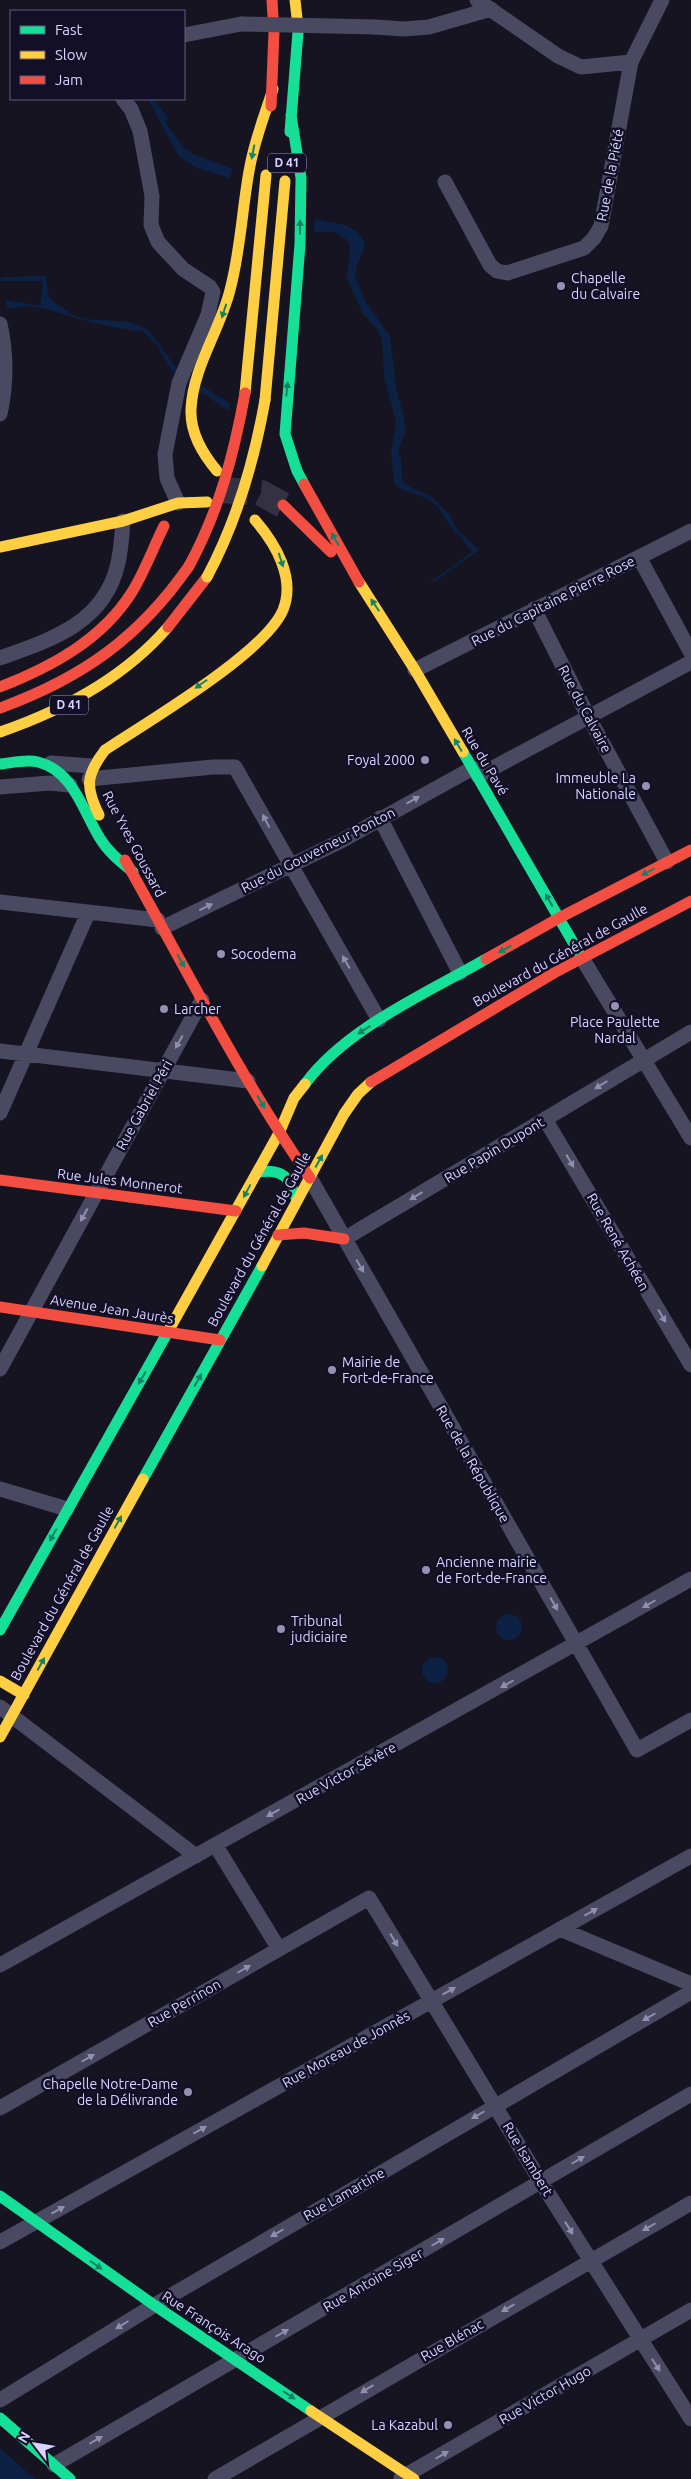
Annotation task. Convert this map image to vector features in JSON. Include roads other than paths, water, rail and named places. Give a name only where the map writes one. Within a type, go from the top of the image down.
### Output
[{"type":"main road","points":[[272,0],[273,17]]},
{"type":"main road","points":[[295,0],[297,18]]},
{"type":"main road","name":"D 41","points":[[269,138],[273,88],[274,32]]},
{"type":"main road","name":"D 41","points":[[0,732],[69,705],[102,686],[131,664],[174,622],[207,577],[225,546],[248,480],[266,400],[298,32]]},
{"type":"main road","points":[[217,471],[205,455],[195,436],[191,410],[193,392],[222,318],[231,288],[254,147],[273,88]]},
{"type":"main road","points":[[291,115],[301,178],[300,244],[285,434],[297,471],[359,582]]},
{"type":"main road","name":"D 41","points":[[0,708],[55,687],[97,664],[112,652],[156,612],[189,566],[208,531],[221,498],[235,450],[245,394],[267,158]]},
{"type":"main road","points":[[0,547],[123,521],[178,503],[206,502]]},
{"type":"main road","points":[[283,505],[359,582]]},
{"type":"main road","points":[[90,773],[105,750],[241,656],[276,625],[284,608],[286,597],[285,574],[277,550],[255,520]]},
{"type":"main road","points":[[0,687],[40,670],[87,640],[119,611],[132,592],[164,526]]},
{"type":"main road","name":"Rue du Pavé","points":[[359,582],[415,670],[582,958]]},
{"type":"main road","points":[[0,676],[40,670]]},
{"type":"main road","points":[[0,764],[29,761],[39,762],[61,774],[70,785],[108,851],[133,872]]},
{"type":"main road","name":"Rue Yves Goussard","points":[[90,773],[94,805],[278,1133],[310,1178]]},
{"type":"main road","points":[[0,1630],[258,1172],[294,1098],[316,1068],[358,1034],[379,1020],[559,918],[691,850]]},
{"type":"main road","name":"Boulevard du Général de Gaulle","points":[[0,1738],[6,1712],[24,1696],[297,1200],[322,1158],[340,1117],[365,1085],[582,958],[691,901]]},
{"type":"main road","points":[[258,1172],[272,1170],[286,1176],[292,1184],[297,1200]]},
{"type":"main road","name":"Rue Jules Monnerot","points":[[0,1180],[236,1211]]},
{"type":"main road","points":[[278,1235],[304,1233],[344,1239]]},
{"type":"main road","name":"Avenue Jean Jaurès","points":[[0,1307],[220,1340]]},
{"type":"main road","points":[[0,1681],[24,1696]]},
{"type":"main road","name":"Rue François Arago","points":[[0,2196],[153,2306],[236,2359],[407,2478]]},
{"type":"main road","points":[[0,2418],[70,2479]]},
{"type":"street","points":[[477,0],[558,56],[581,67],[631,62]]},
{"type":"street","name":"Rue de la Piété","points":[[445,182],[490,265],[497,271],[507,273],[584,248],[594,238],[601,226],[631,62],[662,0]]},
{"type":"street","points":[[185,35],[241,24],[404,29],[429,27],[491,9]]},
{"type":"street","points":[[124,100],[131,109],[140,131],[152,196],[151,225],[158,242],[183,269],[210,286],[213,292],[208,315],[181,377],[165,454],[167,478],[178,503]]},
{"type":"street","points":[[0,324],[6,352],[6,388],[0,414]]},
{"type":"street","points":[[0,658],[38,645],[68,630],[90,614],[115,573],[123,521]]},
{"type":"street","name":"Rue du Capitaine Pierre Rose","points":[[415,670],[691,531]]},
{"type":"street","points":[[639,557],[691,653]]},
{"type":"street","name":"Rue du Calvaire","points":[[534,609],[588,716],[667,862]]},
{"type":"street","name":"Rue du Gouverneur Ponton","points":[[160,924],[290,866],[380,818],[588,716],[691,662]]},
{"type":"street","points":[[39,762],[90,773],[231,766],[240,771],[290,866],[379,1020]]},
{"type":"street","points":[[1,790],[50,783],[70,785]]},
{"type":"street","points":[[380,818],[460,973]]},
{"type":"street","points":[[0,902],[160,924]]},
{"type":"street","points":[[0,1113],[88,913]]},
{"type":"street","points":[[582,958],[691,1138]]},
{"type":"street","name":"Rue Gabriel Péri","points":[[0,1369],[202,1000]]},
{"type":"street","name":"Rue Papin Dupont","points":[[344,1239],[642,1059],[691,1032]]},
{"type":"street","points":[[0,1051],[248,1081]]},
{"type":"street","name":"Rue René Achéen","points":[[545,1119],[691,1364]]},
{"type":"street","name":"Rue de la République","points":[[310,1178],[637,1750],[691,1720]]},
{"type":"street","points":[[0,1489],[68,1509]]},
{"type":"street","name":"Rue Victor Sévère","points":[[0,1966],[691,1580]]},
{"type":"street","points":[[6,1712],[196,1856]]},
{"type":"street","points":[[216,1846],[279,1949]]},
{"type":"street","name":"Rue Moreau de Jonnès","points":[[0,2242],[691,1856]]},
{"type":"street","name":"Rue Perrinon","points":[[0,2108],[368,1898]]},
{"type":"street","name":"Rue Isambert","points":[[368,1898],[541,2182],[691,2419]]},
{"type":"street","points":[[560,1930],[691,1984]]},
{"type":"street","name":"Rue Lamartine","points":[[0,2400],[153,2306],[691,1992]]},
{"type":"street","name":"Rue Antoine Siger","points":[[54,2465],[691,2094]]},
{"type":"street","name":"Rue Blénac","points":[[215,2479],[691,2203]]},
{"type":"street","name":"Rue Victor Hugo","points":[[407,2478],[691,2310]]},
{"type":"water","points":[[149,100],[155,100],[169,120],[165,121],[167,125],[184,148],[193,154],[233,169],[229,178],[197,168],[179,157]]},
{"type":"water","points":[[316,219],[348,226],[358,233],[364,241],[365,247],[357,265],[355,276],[365,301],[390,336],[396,388],[404,417],[405,433],[398,450],[401,459],[402,479],[406,485],[431,496],[451,517],[456,528],[479,550],[436,581],[429,583],[472,552],[457,532],[455,533],[438,507],[428,499],[400,489],[394,483],[391,454],[396,422],[384,377],[382,340],[378,330],[363,314],[347,279],[350,245],[347,240],[335,232],[313,232]]},
{"type":"water","points":[[46,276],[49,298],[73,315],[86,319],[129,322],[148,329],[179,372],[230,403],[228,411],[172,371],[158,347],[141,329],[139,332],[109,326],[36,307],[8,309],[5,300],[40,306],[43,283],[41,281],[1,281],[1,277]]},
{"type":"water","points":[[509,1614],[518,1618],[522,1627],[518,1636],[509,1640],[500,1636],[496,1627],[500,1618]]},
{"type":"water","points":[[435,1657],[444,1661],[448,1670],[444,1679],[435,1683],[426,1679],[422,1670],[426,1661]]},
{"type":"water","points":[[0,2448],[35,2479],[0,2479]]},
{"type":"tunnel","points":[[222,490],[261,493],[283,505]]},
{"type":"place","name":"Chapelle du Calvaire","points":[[561,286]]},
{"type":"place","name":"Foyal 2000","points":[[425,760]]},
{"type":"place","name":"Immeuble La Nationale","points":[[646,786]]},
{"type":"place","name":"Socodema","points":[[221,954]]},
{"type":"place","name":"Place Paulette Nardal","points":[[615,1006]]},
{"type":"place","name":"Larcher","points":[[164,1009]]},
{"type":"place","name":"Mairie de Fort-de-France","points":[[332,1370]]},
{"type":"place","name":"Ancienne mairie de Fort-de-France","points":[[426,1570]]},
{"type":"place","name":"Tribunal judiciaire","points":[[281,1629]]},
{"type":"place","name":"Chapelle Notre-Dame de la Délivrande","points":[[188,2092]]},
{"type":"place","name":"La Kazabul","points":[[448,2425]]}]
